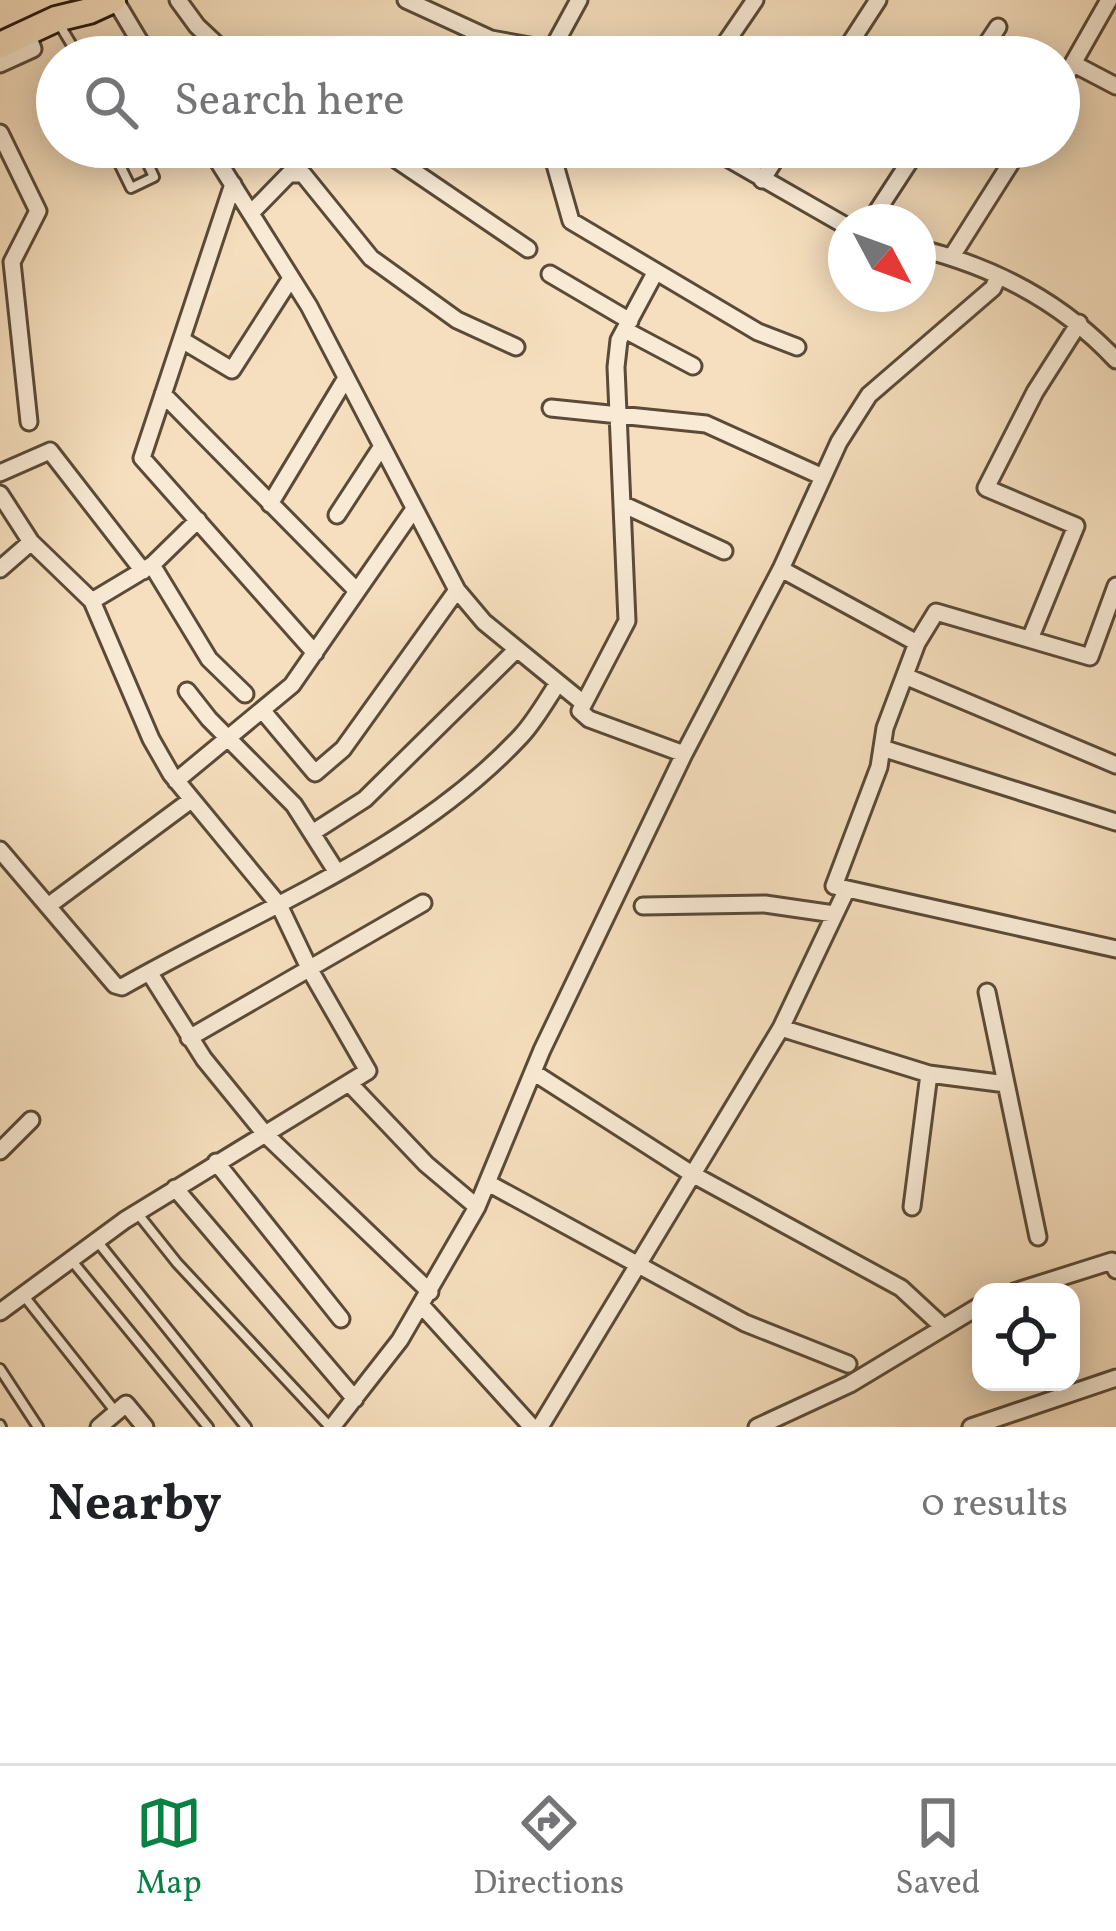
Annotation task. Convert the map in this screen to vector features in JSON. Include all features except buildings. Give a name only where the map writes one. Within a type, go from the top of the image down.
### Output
[{"type":"main road","points":[[0,45],[89,0]]},
{"type":"main road","points":[[56,19],[114,0]]},
{"type":"street","points":[[114,0],[136,36]]},
{"type":"street","points":[[178,0],[208,36]]},
{"type":"street","points":[[406,0],[484,36]]},
{"type":"street","points":[[561,36],[579,0]]},
{"type":"street","points":[[730,36],[755,0]]},
{"type":"street","points":[[855,36],[878,0]]},
{"type":"street","points":[[1080,53],[1109,0]]},
{"type":"street","points":[[992,36],[998,27]]},
{"type":"street","points":[[0,64],[33,49],[27,32]]},
{"type":"street","points":[[1080,67],[1116,86]]},
{"type":"street","points":[[0,133],[38,211],[12,262],[28,422]]},
{"type":"street","points":[[223,168],[291,278],[457,590],[484,622],[582,702]]},
{"type":"street","points":[[409,168],[528,249]]},
{"type":"street","points":[[556,168],[572,221],[758,332],[797,347]]},
{"type":"street","points":[[743,168],[828,216]]},
{"type":"street","points":[[762,180],[770,168]]},
{"type":"street","points":[[882,204],[906,168]]},
{"type":"street","points":[[952,256],[1008,168]]},
{"type":"street","points":[[251,213],[289,174],[303,174],[371,258],[457,320],[516,347]]},
{"type":"street","points":[[233,184],[142,458],[315,653]]},
{"type":"street","points":[[936,252],[1062,309],[1116,361]]},
{"type":"street","points":[[655,273],[627,325],[616,368],[627,621],[580,711],[584,717],[684,754]]},
{"type":"street","points":[[550,274],[693,366]]},
{"type":"street","points":[[331,1427],[426,1299],[477,1207],[533,1072],[839,442],[869,395],[993,288],[998,277]]},
{"type":"street","points":[[182,340],[232,370],[291,278]]},
{"type":"street","points":[[1030,639],[1076,526],[986,488],[1035,392],[1079,322]]},
{"type":"street","points":[[270,503],[346,378]]},
{"type":"street","points":[[164,394],[357,592]]},
{"type":"street","points":[[551,409],[706,424],[823,477]]},
{"type":"street","points":[[337,514],[382,446]]},
{"type":"street","points":[[0,473],[50,451],[147,568],[209,658],[245,694]]},
{"type":"street","points":[[0,494],[31,542],[61,566],[92,601],[151,739],[176,781],[279,905],[310,970],[368,1065],[365,1075],[136,1213],[0,1312]]},
{"type":"street","points":[[622,504],[724,551]]},
{"type":"street","points":[[176,781],[292,685],[414,509]]},
{"type":"street","points":[[92,601],[147,568],[198,520]]},
{"type":"street","points":[[0,569],[31,542]]},
{"type":"street","points":[[781,569],[917,643]]},
{"type":"street","points":[[1116,586],[1090,657],[936,612],[917,643],[886,728],[879,767],[834,886],[1116,949]]},
{"type":"street","points":[[262,710],[315,773],[343,749],[457,590]]},
{"type":"street","points":[[312,833],[365,799],[516,650]]},
{"type":"street","points":[[905,676],[1116,764]]},
{"type":"street","points":[[0,850],[118,988],[387,844],[460,793],[524,734],[558,683]]},
{"type":"street","points":[[188,691],[294,805],[336,871]]},
{"type":"street","points":[[883,748],[1116,822]]},
{"type":"street","points":[[48,906],[191,800]]},
{"type":"street","points":[[149,972],[189,1038],[266,1134],[426,1299],[536,1427],[781,1028],[846,891]]},
{"type":"street","points":[[189,1038],[422,903]]},
{"type":"street","points":[[643,905],[765,904],[834,914]]},
{"type":"street","points":[[987,992],[1038,1237]]},
{"type":"street","points":[[781,1028],[929,1074],[1006,1084]]},
{"type":"street","points":[[533,1072],[692,1174],[901,1288],[942,1326]]},
{"type":"street","points":[[912,1207],[929,1074]]},
{"type":"street","points":[[350,1084],[426,1164],[477,1207]]},
{"type":"street","points":[[0,1151],[32,1120]]},
{"type":"street","points":[[216,1162],[341,1319]]},
{"type":"street","points":[[488,1183],[745,1323],[848,1364]]},
{"type":"street","points":[[175,1188],[355,1399]]},
{"type":"street","points":[[1042,1283],[1112,1261],[1116,1270]]},
{"type":"street","points":[[757,1427],[850,1384],[972,1310]]},
{"type":"street","points":[[971,1427],[1116,1378]]},
{"type":"street","points":[[99,1427],[126,1404],[145,1427]]},
{"type":"lane","points":[[56,19],[66,36]]},
{"type":"lane","points":[[121,168],[131,188],[154,176],[150,168]]},
{"type":"lane","points":[[136,1213],[331,1427]]},
{"type":"lane","points":[[97,1241],[246,1427]]},
{"type":"lane","points":[[70,1260],[208,1427]]},
{"type":"lane","points":[[22,1295],[116,1412]]},
{"type":"lane","points":[[0,1369],[38,1427]]}]
